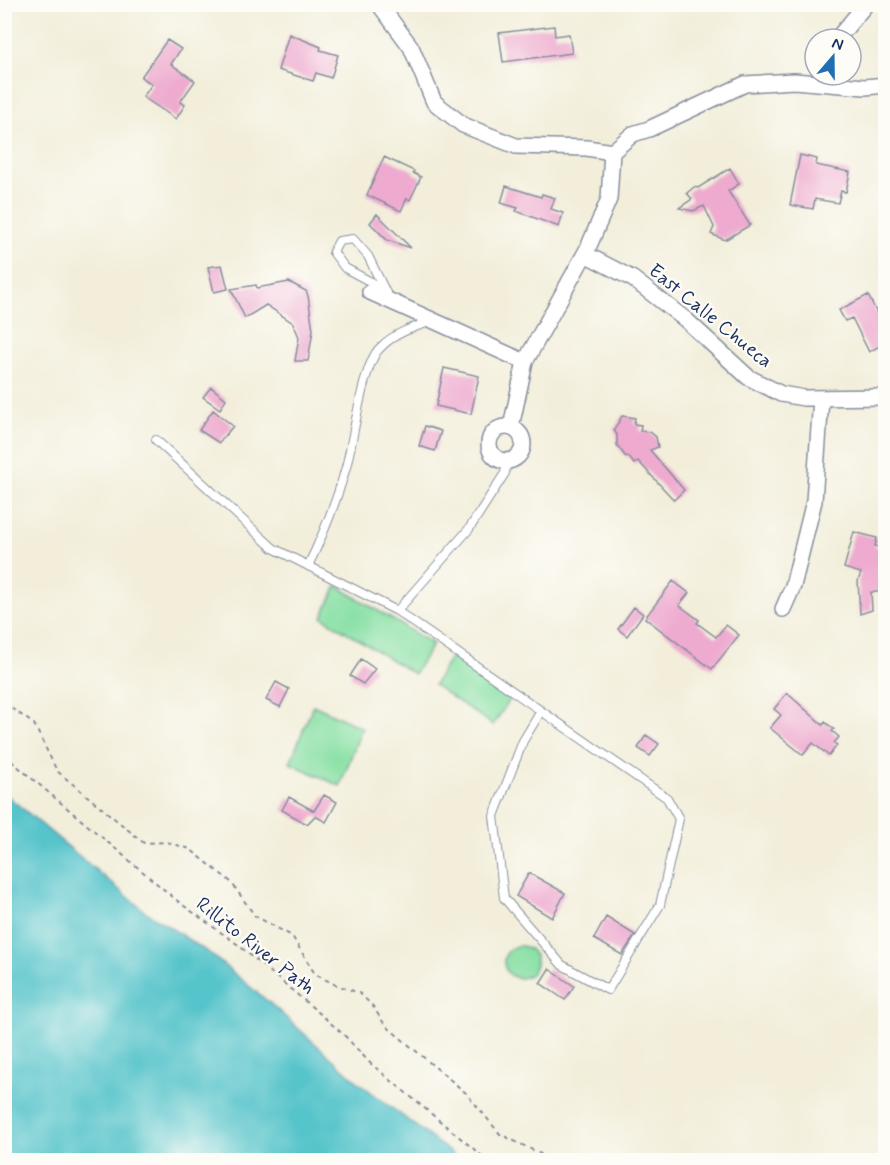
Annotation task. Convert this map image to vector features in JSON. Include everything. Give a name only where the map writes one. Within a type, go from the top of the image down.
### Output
[{"type":"street","points":[[380,4],[411,47],[434,102],[463,125],[516,146],[587,148],[612,152]]},
{"type":"street","points":[[847,27],[866,4]]},
{"type":"street","points":[[512,427],[525,362],[585,254],[609,199],[612,152],[633,134],[649,129],[745,84],[803,79]]},
{"type":"street","points":[[863,87],[885,85]]},
{"type":"street","name":"East Calle Chueca","points":[[585,254],[633,279],[686,320],[748,377],[781,394],[804,398],[885,397]]},
{"type":"street","points":[[370,292],[525,362]]},
{"type":"street","points":[[783,609],[793,586],[814,501],[821,398]]},
{"type":"street","points":[[501,427],[512,427],[521,435],[523,446],[517,456],[507,461],[501,460],[489,449],[489,438],[501,427]]},
{"type":"lane","points":[[353,239],[368,256],[389,300],[371,282],[345,268],[333,252],[339,241],[353,239]]},
{"type":"lane","points":[[308,566],[346,469],[366,373],[379,348],[403,331],[434,320]]},
{"type":"lane","points":[[156,440],[273,548],[397,611],[667,798],[680,819],[660,905],[608,990],[562,965],[504,898],[494,816],[523,741],[541,711]]},
{"type":"lane","points":[[397,611],[469,529],[506,473],[507,461]]},
{"type":"path","points":[[4,704],[34,724],[57,771],[144,843],[167,842],[190,849],[231,882],[255,916],[292,936],[315,974],[359,993],[372,1005],[385,1025],[466,1093],[500,1134],[554,1161]]},
{"type":"path","name":"Rillito River Path","points":[[4,755],[165,891],[237,944],[300,996],[345,1036],[370,1063],[487,1161]]},
{"type":"green space","points":[[337,586],[433,644],[414,674],[322,617]]},
{"type":"green space","points":[[452,654],[511,698],[493,725],[434,685]]},
{"type":"green space","points":[[313,705],[362,728],[340,786],[290,763]]},
{"type":"green space","points":[[520,946],[532,950],[536,962],[532,974],[520,978],[508,974],[504,962],[508,950]]},
{"type":"water","points":[[4,793],[146,912],[208,952],[271,1004],[358,1082],[460,1160],[5,1160]]},
{"type":"building","points":[[554,26],[555,36],[569,34],[572,53],[503,62],[499,33]]},
{"type":"building","points":[[289,34],[321,47],[320,50],[338,55],[331,78],[316,73],[313,81],[278,70]]},
{"type":"building","points":[[167,40],[181,49],[171,64],[195,81],[180,102],[185,105],[176,119],[143,97],[152,84],[141,77]]},
{"type":"building","points":[[800,155],[817,159],[816,165],[850,172],[846,192],[841,191],[838,203],[815,199],[813,209],[790,205]]},
{"type":"building","points":[[384,157],[414,171],[413,173],[421,177],[410,200],[407,198],[401,211],[367,195]]},
{"type":"building","points":[[730,168],[739,184],[728,191],[750,225],[725,240],[711,234],[714,227],[704,206],[693,211],[679,208],[692,199],[687,193],[694,187],[698,188]]},
{"type":"building","points":[[506,186],[541,197],[542,194],[555,198],[551,209],[563,213],[559,227],[516,211],[518,208],[501,203]]},
{"type":"building","points":[[377,214],[411,248],[387,240],[370,223]]},
{"type":"building","points":[[222,265],[228,289],[214,292],[208,267]]},
{"type":"building","points":[[289,282],[306,291],[308,296],[313,330],[308,361],[295,361],[299,337],[293,323],[266,305],[245,318],[231,289],[256,285],[257,288]]},
{"type":"building","points":[[868,295],[878,315],[885,311],[885,343],[869,352],[852,318],[845,321],[839,310]]},
{"type":"building","points":[[444,368],[479,376],[471,414],[436,406]]},
{"type":"building","points":[[211,387],[226,399],[220,409],[203,397]]},
{"type":"building","points":[[213,410],[233,426],[219,443],[199,430]]},
{"type":"building","points":[[622,416],[635,418],[634,424],[641,425],[640,431],[650,432],[656,437],[658,447],[650,450],[684,490],[674,500],[638,461],[634,464],[617,445],[617,435],[614,430]]},
{"type":"building","points":[[425,426],[441,431],[435,451],[419,446]]},
{"type":"building","points":[[854,532],[877,538],[875,546],[885,549],[885,573],[880,592],[871,592],[872,610],[860,614],[858,581],[861,573],[844,568]]},
{"type":"building","points":[[673,581],[689,593],[679,605],[699,620],[697,623],[716,637],[726,625],[739,635],[712,669],[645,618]]},
{"type":"building","points":[[634,607],[643,614],[627,636],[618,629]]},
{"type":"building","points":[[361,659],[375,669],[363,684],[350,676]]},
{"type":"building","points":[[276,682],[289,689],[280,707],[266,700]]},
{"type":"building","points":[[787,693],[823,725],[825,722],[834,729],[832,731],[839,737],[834,743],[837,745],[829,756],[813,743],[803,755],[770,728],[781,715],[774,709]]},
{"type":"building","points":[[646,735],[659,744],[650,756],[638,748]]},
{"type":"building","points":[[324,795],[337,802],[326,822],[315,816],[307,824],[282,810],[289,797],[314,811]]},
{"type":"building","points":[[529,873],[565,893],[552,918],[516,896]]},
{"type":"building","points":[[606,917],[635,935],[622,955],[594,939]]},
{"type":"building","points":[[549,969],[574,986],[565,1000],[540,983]]}]
